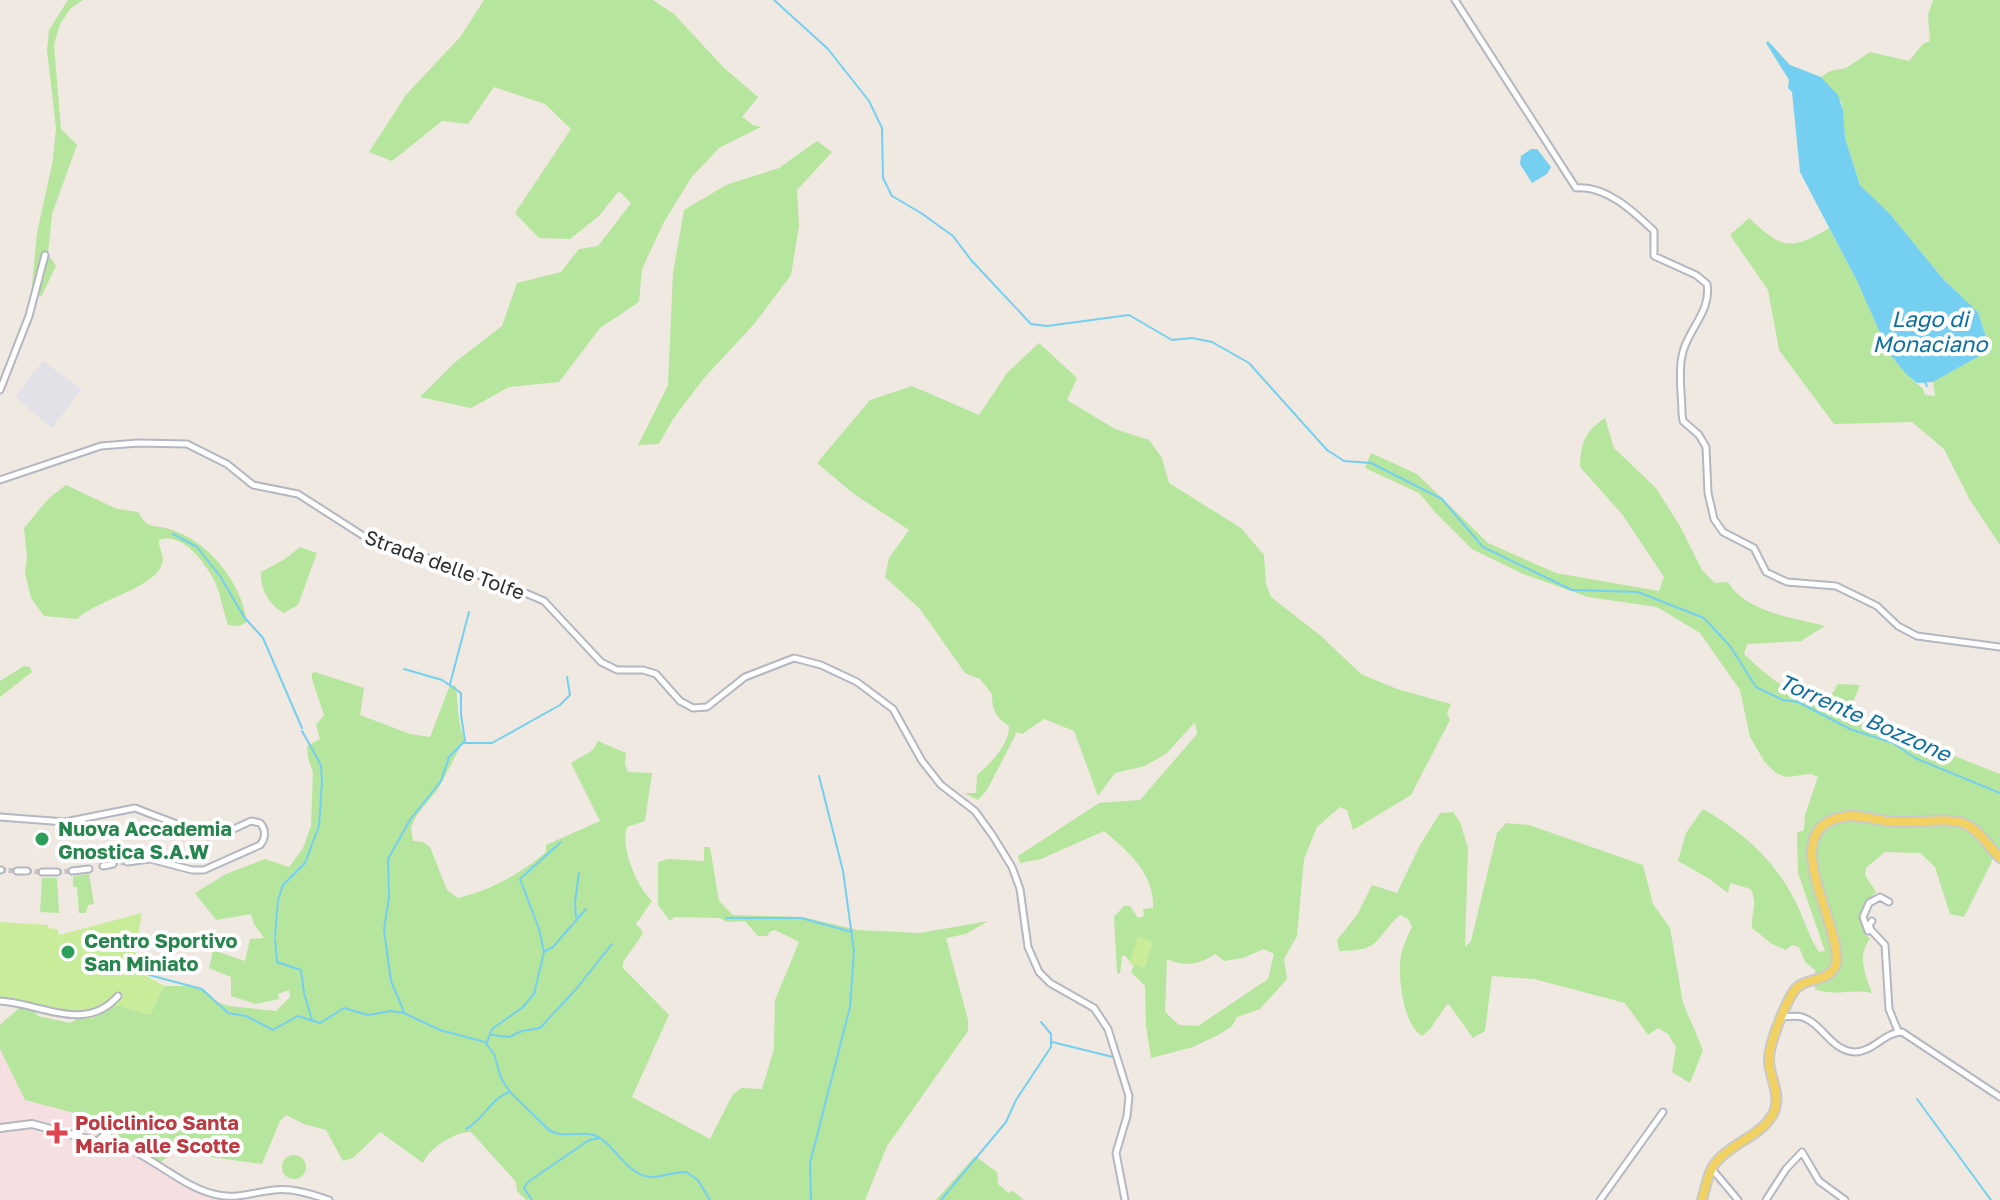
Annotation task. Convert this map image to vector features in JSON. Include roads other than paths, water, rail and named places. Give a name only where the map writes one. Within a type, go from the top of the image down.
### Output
[{"type":"main road","points":[[1702,1200],[1712,1169],[1720,1158],[1766,1123],[1774,1111],[1777,1097],[1769,1058],[1797,987],[1806,981],[1827,977],[1837,963],[1835,945],[1811,859],[1816,837],[1827,824],[1848,816],[1891,822],[1960,822],[1972,829],[2000,858]]},
{"type":"street","points":[[1455,0],[1576,188],[1586,187],[1611,196],[1654,231],[1654,256],[1696,275],[1707,284],[1704,311],[1682,351],[1682,414],[1683,421],[1699,435],[1706,447],[1710,509],[1719,527],[1754,548],[1766,572],[1776,578],[1836,586],[1877,606],[1898,626],[1917,636],[2000,647]]},
{"type":"street","points":[[0,390],[29,316],[45,255]]},
{"type":"street","name":"Strada delle Tolfe","points":[[0,480],[101,446],[187,444],[227,464],[253,485],[298,494],[316,508],[376,542],[489,578],[544,601],[601,662],[617,670],[653,672],[680,701],[693,708],[707,707],[751,674],[794,658],[821,665],[857,682],[893,709],[922,761],[941,785],[975,811],[993,836],[1012,867],[1020,889],[1028,947],[1039,972],[1050,983],[1094,1008],[1108,1029],[1129,1096],[1127,1116],[1116,1153],[1125,1200]]},
{"type":"street","points":[[0,817],[65,822],[133,808],[205,835],[222,834],[251,821],[258,822],[263,828],[260,845],[206,870],[192,870],[150,859],[127,862]]},
{"type":"street","points":[[103,866],[113,864]]},
{"type":"street","points":[[72,871],[89,869]]},
{"type":"street","points":[[17,871],[27,871]]},
{"type":"street","points":[[42,872],[57,872]]},
{"type":"street","points":[[1889,902],[1883,897],[1875,898],[1865,909],[1863,917],[1866,928],[1885,945],[1889,1009],[1898,1031]]},
{"type":"street","points":[[1872,921],[1869,927],[1878,938]]},
{"type":"street","points":[[0,1001],[76,1016],[100,1010],[118,996]]},
{"type":"street","points":[[1783,1017],[1805,1018],[1832,1042],[1854,1052],[1864,1050],[1898,1031],[1908,1034],[2000,1097]]},
{"type":"street","points":[[1600,1200],[1663,1112]]},
{"type":"street","points":[[0,1128],[35,1125],[99,1142],[105,1137],[172,1175],[214,1194],[237,1196],[283,1190],[329,1200]]},
{"type":"street","points":[[1766,1200],[1786,1169],[1802,1152],[1819,1181],[1845,1200]]},
{"type":"street","points":[[1712,1169],[1738,1200]]},
{"type":"water","name":"Lago di Monaciano","points":[[1768,41],[1790,65],[1821,77],[1838,95],[1843,110],[1845,138],[1860,185],[1890,214],[1943,279],[1978,312],[1990,350],[1933,382],[1917,383],[1889,353],[1857,281],[1800,172],[1792,92],[1788,88],[1789,80],[1766,43]]},
{"type":"water","points":[[1531,149],[1537,149],[1551,167],[1547,174],[1532,183],[1520,164],[1521,156]]},
{"type":"waterway","name":"Torrente Bozzone","points":[[774,0],[828,49],[869,101],[882,128],[883,178],[892,196],[953,236],[971,260],[1031,324],[1047,326],[1129,315],[1172,340],[1192,338],[1212,342],[1249,363],[1327,450],[1344,461],[1371,463],[1442,499],[1483,547],[1572,590],[1638,592],[1704,618],[1730,646],[1756,687],[1783,700],[1798,702],[1850,729],[1893,743],[1915,758],[2000,793]]},
{"type":"waterway","points":[[1925,382],[1927,386]]},
{"type":"waterway","points":[[173,534],[197,547],[220,576],[244,617],[263,638],[302,728]]},
{"type":"waterway","points":[[450,684],[469,612]]},
{"type":"waterway","points":[[404,669],[442,680],[461,693],[465,741],[449,757],[441,781],[410,820],[388,859],[389,897],[384,930],[391,981],[404,1012]]},
{"type":"waterway","points":[[465,743],[492,743],[560,705],[570,695],[567,677]]},
{"type":"waterway","points":[[275,936],[278,900],[283,885],[305,863],[319,826],[321,765],[302,731]]},
{"type":"waterway","points":[[811,1200],[810,1163],[850,1007],[854,951],[843,871],[819,776]]},
{"type":"waterway","points":[[487,1042],[492,1029],[522,1008],[534,994],[544,952],[539,929],[520,879],[561,842]]},
{"type":"waterway","points":[[576,917],[579,873]]},
{"type":"waterway","points":[[545,951],[553,947],[586,909]]},
{"type":"waterway","points":[[726,918],[801,918],[852,932]]},
{"type":"waterway","points":[[275,939],[277,962],[301,970],[312,1020]]},
{"type":"waterway","points":[[491,1035],[509,1037],[540,1028],[612,944]]},
{"type":"waterway","points":[[149,975],[202,989],[228,1013],[246,1016],[273,1030],[298,1016],[320,1023],[344,1008],[368,1015],[391,1011],[404,1013],[440,1030],[485,1042],[494,1054],[501,1078],[510,1092],[550,1131],[594,1135],[608,1144],[633,1170],[649,1177],[686,1172],[698,1180],[710,1200]]},
{"type":"waterway","points":[[941,1200],[1006,1122],[1016,1100],[1051,1047],[1051,1034],[1041,1022]]},
{"type":"waterway","points":[[1052,1042],[1113,1057]]},
{"type":"waterway","points":[[466,1129],[510,1092]]},
{"type":"waterway","points":[[1917,1099],[1991,1200]]},
{"type":"waterway","points":[[532,1200],[524,1188],[528,1182],[589,1140],[599,1138]]},
{"type":"tunnel","points":[[113,864],[127,862]]},
{"type":"tunnel","points":[[1,870],[17,871]]},
{"type":"tunnel","points":[[27,871],[42,872]]},
{"type":"tunnel","points":[[57,872],[72,871]]},
{"type":"place","name":"Nuova Accademia Gnostica S.A.W","points":[[42,839]]},
{"type":"place","name":"Centro Sportivo San Miniato","points":[[68,952]]},
{"type":"place","name":"Policlinico Santa Maria alle Scotte","points":[[57,1133]]}]
